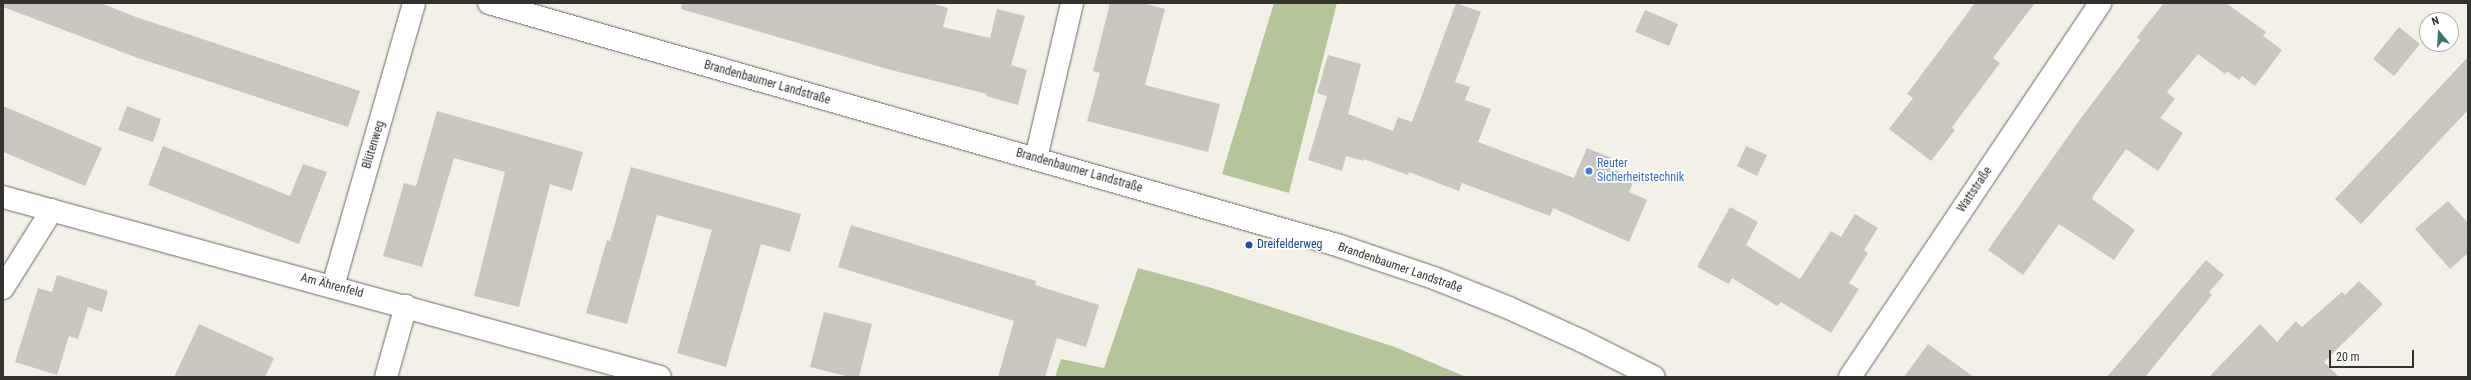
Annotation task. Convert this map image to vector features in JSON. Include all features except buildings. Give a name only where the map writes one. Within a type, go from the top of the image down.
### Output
[{"type":"street","name":"Blütenweg","points":[[333,286],[414,3]]},
{"type":"street","name":"Brandenbaumer Landstraße","points":[[489,3],[1262,222],[1434,278],[1582,341],[1654,377]]},
{"type":"street","points":[[1036,158],[1072,3]]},
{"type":"street","name":"Wattstraße","points":[[1850,377],[2100,3]]},
{"type":"street","name":"Am Ährenfeld","points":[[3,197],[333,286],[660,377]]},
{"type":"street","points":[[3,288],[52,210]]},
{"type":"street","points":[[386,377],[406,306]]},
{"type":"green space","points":[[1274,3],[1337,3],[1289,193],[1222,174]]},
{"type":"green space","points":[[1138,268],[1212,288],[1395,347],[1466,377],[1055,377],[1061,359],[1104,368]]},
{"type":"place","name":"Reuter Sicherheitstechnik","points":[[1589,171]]},
{"type":"place","name":"Dreifelderweg","points":[[1249,245]]}]
